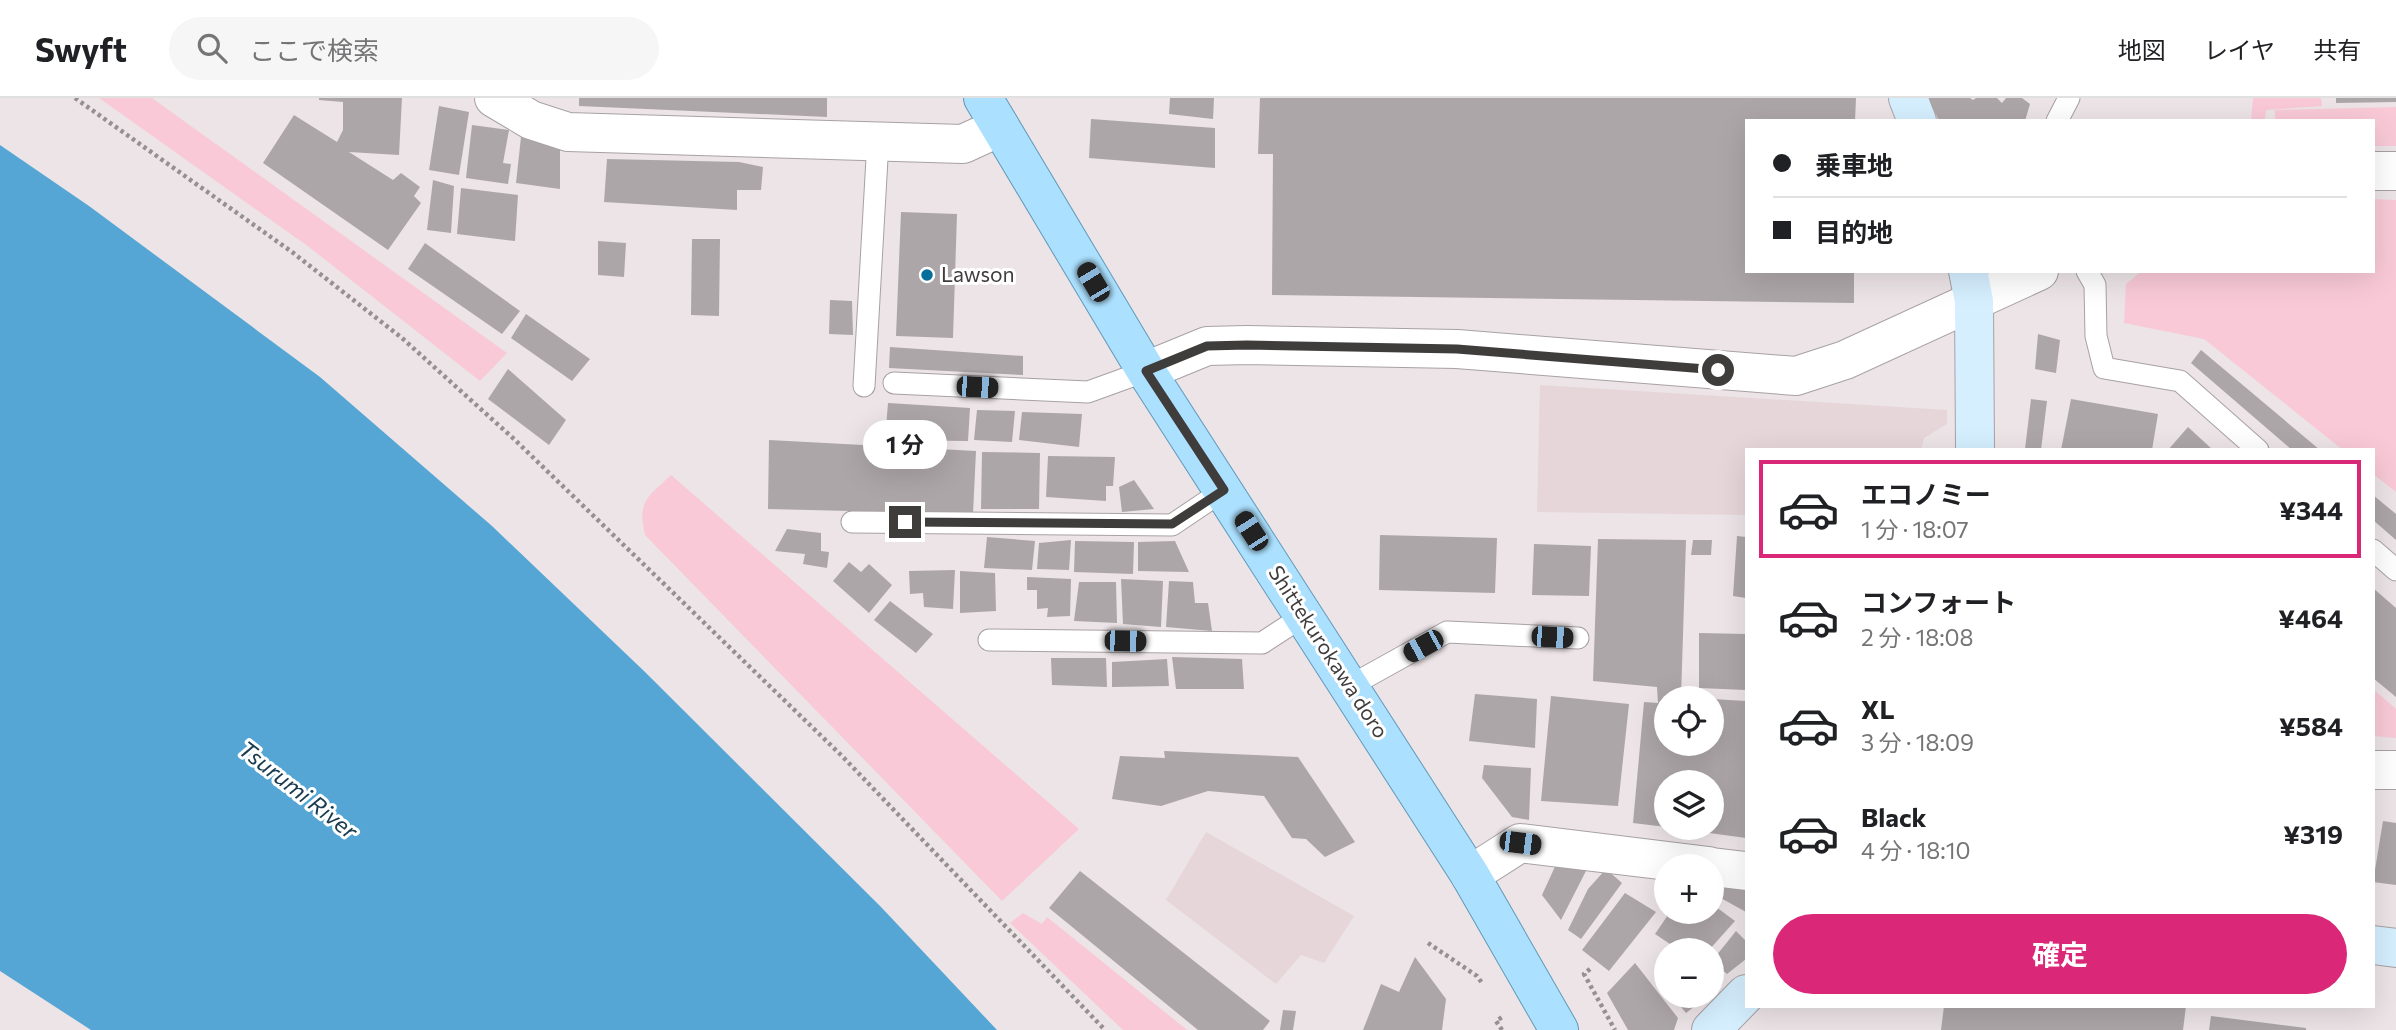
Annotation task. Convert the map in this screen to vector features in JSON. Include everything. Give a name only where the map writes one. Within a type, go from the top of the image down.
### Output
[{"type":"main road","name":"Shittekurokawa doro","points":[[992,112],[1146,371],[1470,875],[1559,1030]]},
{"type":"street","points":[[494,98],[531,120],[568,132],[963,144],[992,112]]},
{"type":"street","points":[[1908,98],[1916,119]]},
{"type":"street","points":[[2375,171],[2396,171]]},
{"type":"street","points":[[1146,371],[1207,346],[1247,345],[1457,349],[1796,376],[1844,360],[1971,286],[2030,273]]},
{"type":"street","points":[[1971,286],[1975,448]]},
{"type":"street","points":[[2375,770],[2396,770]]},
{"type":"street","points":[[1470,875],[1520,843],[1654,859]]},
{"type":"street","points":[[1724,868],[1745,871]]},
{"type":"street","points":[[2375,945],[2396,948]]},
{"type":"street","points":[[1711,1030],[1745,995]]},
{"type":"lane","points":[[2058,119],[2069,98]]},
{"type":"lane","points":[[864,386],[878,141]]},
{"type":"lane","points":[[2088,273],[2095,285],[2096,336],[2104,368],[2180,382],[2256,448]]},
{"type":"lane","points":[[894,383],[1088,393],[1146,371]]},
{"type":"lane","points":[[852,522],[1172,524],[1224,490]]},
{"type":"lane","points":[[2375,552],[2396,570]]},
{"type":"lane","points":[[989,639],[1262,643],[1305,615]]},
{"type":"lane","points":[[1350,686],[1447,632],[1578,638]]},
{"type":"path","points":[[75,98],[157,154],[325,278],[402,338],[514,439],[842,756],[1105,1030]]},
{"type":"path","points":[[1428,943],[1477,976]]},
{"type":"path","points":[[1590,969],[1584,974],[1615,1030]]},
{"type":"shaded area","points":[[99,98],[152,98],[507,353],[480,381],[309,247]]},
{"type":"shaded area","points":[[2253,98],[2321,98],[2322,106],[2266,110],[2265,119],[2251,119]]},
{"type":"shaded area","points":[[2396,107],[2396,146],[2375,146],[2375,119],[2275,119],[2275,110]]},
{"type":"shaded area","points":[[2375,199],[2396,200],[2396,492],[2375,476],[2375,448],[2340,448],[2204,339],[2124,323],[2126,284],[2140,273],[2375,273]]},
{"type":"shaded area","points":[[1540,385],[1947,410],[1947,424],[1924,438],[1922,448],[1745,448],[1745,515],[1537,512]]},
{"type":"shaded area","points":[[671,475],[1079,829],[1002,901],[645,535],[642,514],[646,500]]},
{"type":"shaded area","points":[[2375,691],[2396,709],[2396,738],[2375,736]]},
{"type":"shaded area","points":[[1206,832],[1354,916],[1324,963],[1301,955],[1276,984],[1166,900]]},
{"type":"shaded area","points":[[1023,913],[1042,924],[1047,917],[1187,1030],[1123,1030],[1010,923]]},
{"type":"water","name":"Tsurumi River","points":[[0,145],[89,206],[320,377],[492,526],[645,672],[881,907],[997,1030],[91,1030],[0,971]]},
{"type":"building","points":[[319,98],[402,98],[399,155],[349,152],[393,180],[401,173],[420,187],[414,196],[421,203],[388,250],[263,163],[294,115],[337,142],[343,130],[343,102]]},
{"type":"building","points":[[579,98],[827,98],[827,117],[579,106]]},
{"type":"building","points":[[1170,98],[1214,98],[1213,119],[1169,114]]},
{"type":"building","points":[[1260,98],[1856,98],[1855,119],[1745,119],[1745,273],[1854,273],[1854,303],[1272,295],[1273,154],[1258,154]]},
{"type":"building","points":[[1997,98],[2002,103],[2006,98],[2022,98],[2030,104],[2026,119],[1938,119],[1929,100]]},
{"type":"building","points":[[2336,98],[2396,98],[2396,102],[2336,103]]},
{"type":"building","points":[[439,106],[469,112],[459,175],[429,170]]},
{"type":"building","points":[[1091,119],[1215,128],[1215,168],[1089,158]]},
{"type":"building","points":[[472,125],[509,130],[503,163],[511,164],[508,184],[466,178]]},
{"type":"building","points":[[521,137],[560,142],[560,189],[516,183]]},
{"type":"building","points":[[607,159],[739,162],[763,167],[761,190],[737,190],[737,210],[604,202]]},
{"type":"building","points":[[433,180],[454,186],[451,233],[427,230]]},
{"type":"building","points":[[461,188],[518,195],[515,241],[457,234]]},
{"type":"building","name":"Lawson","points":[[901,212],[957,214],[953,338],[896,336]]},
{"type":"building","points":[[692,239],[720,239],[719,316],[691,315]]},
{"type":"building","points":[[598,241],[626,243],[624,277],[598,275]]},
{"type":"building","points":[[425,243],[520,311],[502,334],[408,269]]},
{"type":"building","points":[[830,300],[852,301],[853,335],[829,334]]},
{"type":"building","points":[[526,314],[590,359],[572,381],[511,338]]},
{"type":"building","points":[[2038,334],[2060,340],[2056,373],[2035,369]]},
{"type":"building","points":[[890,347],[1023,356],[1023,375],[889,368]]},
{"type":"building","points":[[2201,350],[2318,448],[2290,448],[2191,363]]},
{"type":"building","points":[[508,369],[566,420],[549,445],[488,399]]},
{"type":"building","points":[[2031,399],[2047,401],[2041,448],[2025,448]]},
{"type":"building","points":[[2071,399],[2158,414],[2152,448],[2061,448]]},
{"type":"building","points":[[888,403],[970,408],[968,441],[885,440]]},
{"type":"building","points":[[977,410],[1015,411],[1012,442],[974,440]]},
{"type":"building","points":[[1022,412],[1082,414],[1079,447],[1019,440]]},
{"type":"building","points":[[2188,427],[2211,448],[2170,448]]},
{"type":"building","points":[[769,440],[976,451],[973,514],[768,509]]},
{"type":"building","points":[[982,452],[1040,453],[1039,509],[981,509]]},
{"type":"building","points":[[1048,456],[1115,457],[1113,486],[1106,486],[1106,501],[1046,497]]},
{"type":"building","points":[[1134,480],[1154,509],[1122,512],[1119,487]]},
{"type":"building","points":[[2375,497],[2396,514],[2396,540],[2375,522]]},
{"type":"building","points":[[787,529],[821,533],[821,551],[829,552],[827,568],[803,564],[805,554],[775,551]]},
{"type":"building","points":[[1380,535],[1497,538],[1495,593],[1379,590]]},
{"type":"building","points":[[1737,536],[1745,537],[1745,598],[1733,596]]},
{"type":"building","points":[[987,537],[1035,541],[1032,570],[984,568]]},
{"type":"building","points":[[1598,539],[1686,540],[1681,686],[1654,687],[1593,681]]},
{"type":"building","points":[[1071,540],[1069,570],[1037,569],[1039,543]]},
{"type":"building","points":[[1693,540],[1712,540],[1711,555],[1691,555]]},
{"type":"building","points":[[1075,541],[1134,542],[1133,574],[1074,572]]},
{"type":"building","points":[[1175,541],[1189,572],[1138,571],[1138,542]]},
{"type":"building","points":[[1534,544],[1591,546],[1589,596],[1532,595]]},
{"type":"building","points":[[849,562],[861,572],[869,564],[892,585],[869,613],[833,581]]},
{"type":"building","points":[[955,570],[953,609],[924,607],[923,593],[910,594],[909,571]]},
{"type":"building","points":[[960,571],[995,573],[996,611],[960,613]]},
{"type":"building","points":[[1027,577],[1071,579],[1070,616],[1047,617],[1048,608],[1037,609],[1037,590],[1027,590]]},
{"type":"building","points":[[1121,579],[1163,581],[1161,627],[1123,624]]},
{"type":"building","points":[[1169,581],[1193,582],[1195,603],[1208,603],[1212,631],[1166,627]]},
{"type":"building","points":[[1079,582],[1116,582],[1117,623],[1074,621]]},
{"type":"building","points":[[2375,590],[2396,608],[2396,697],[2375,680]]},
{"type":"building","points":[[890,601],[933,634],[916,653],[874,620]]},
{"type":"building","points":[[1699,633],[1745,634],[1745,690],[1724,689],[1724,686],[1699,686]]},
{"type":"building","points":[[1172,657],[1242,659],[1244,689],[1176,689]]},
{"type":"building","points":[[1051,658],[1106,658],[1107,687],[1052,685]]},
{"type":"building","points":[[1167,659],[1169,686],[1112,687],[1112,662]]},
{"type":"building","points":[[1475,694],[1537,699],[1535,748],[1469,741]]},
{"type":"building","points":[[1551,696],[1629,704],[1618,806],[1541,801]]},
{"type":"building","points":[[1724,700],[1745,701],[1745,838],[1724,835],[1724,770],[1654,770],[1654,826],[1633,823],[1644,702],[1654,703],[1654,756],[1724,756]]},
{"type":"building","points":[[1164,751],[1298,757],[1355,842],[1325,857],[1306,839],[1292,838],[1264,796],[1208,791],[1161,806],[1112,799],[1120,756],[1165,758]]},
{"type":"building","points":[[1484,765],[1531,768],[1529,820],[1512,817],[1482,778]]},
{"type":"building","points":[[2383,821],[2396,823],[2396,885],[2375,882]]},
{"type":"building","points":[[1558,860],[1587,869],[1561,920],[1542,895]]},
{"type":"building","points":[[1606,869],[1622,883],[1581,939],[1568,930],[1588,889]]},
{"type":"building","points":[[1080,871],[1270,1021],[1263,1030],[1198,1030],[1049,908]]},
{"type":"building","points":[[1724,887],[1745,890],[1745,911],[1724,900]]},
{"type":"building","points":[[1625,893],[1654,911],[1654,915],[1609,971],[1582,950]]},
{"type":"building","points":[[1724,913],[1735,921],[1720,938],[1661,938],[1655,934],[1662,924],[1724,924]]},
{"type":"building","points":[[1736,931],[1745,940],[1745,960],[1727,974],[1724,971],[1724,946]]},
{"type":"building","points":[[1415,957],[1446,999],[1442,1030],[1363,1030],[1381,984],[1399,992]]},
{"type":"building","points":[[1635,963],[1654,987],[1654,1008],[1670,1008],[1678,1018],[1674,1030],[1628,1030],[1607,993]]},
{"type":"building","points":[[1944,1008],[2186,1008],[2183,1030],[1941,1030]]},
{"type":"building","points":[[1283,1010],[1296,1011],[1293,1030],[1280,1030]]},
{"type":"building","points":[[2211,1016],[2306,1028],[2306,1030],[2209,1030]]},
{"type":"place","name":"Lawson","points":[[927,275]]},
{"type":"route","points":[[905,522],[1172,524],[1224,490],[1146,371],[1207,346],[1457,349],[1718,370]]}]
